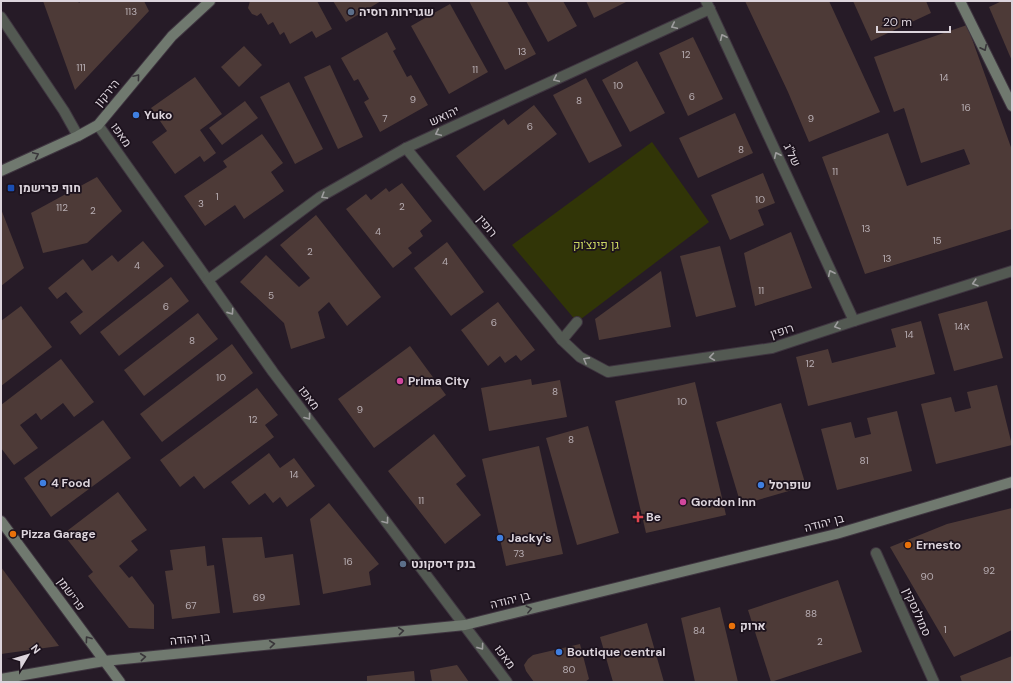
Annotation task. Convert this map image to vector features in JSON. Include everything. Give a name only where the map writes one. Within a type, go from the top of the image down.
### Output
[{"type":"street","name":"הירקון","points":[[1,171],[78,136],[98,125],[172,36],[210,1]]},
{"type":"street","points":[[960,1],[1012,106]]},
{"type":"street","name":"יהואש","points":[[208,280],[320,198],[406,148],[708,5]]},
{"type":"street","name":"של\"ג","points":[[708,5],[854,321]]},
{"type":"street","points":[[1,17],[64,111],[78,136]]},
{"type":"street","name":"מאפו","points":[[98,125],[274,372],[507,682]]},
{"type":"street","name":"רופין","points":[[406,148],[562,340],[580,356],[608,372],[772,348],[1012,271]]},
{"type":"street","points":[[562,340],[576,322]]},
{"type":"street","name":"בן יהודה","points":[[1,679],[104,660],[465,625],[836,534],[1012,482]]},
{"type":"street","name":"פרישמן","points":[[1,521],[120,682]]},
{"type":"street","name":"סמולנסקין","points":[[876,553],[934,682]]},
{"type":"green space","name":"גן פינצ'וק","points":[[652,142],[709,222],[577,322],[512,245]]},
{"type":"building","points":[[43,1],[78,1],[79,3],[81,1],[144,1],[149,11],[75,90]]},
{"type":"building","points":[[250,1],[317,1],[332,29],[316,38],[312,31],[290,44],[284,32],[280,35],[273,22],[268,25],[261,13],[257,16],[252,14],[248,8]]},
{"type":"building","name":"שגרירות רוסיה","points":[[333,1],[381,1],[346,22]]},
{"type":"building","points":[[469,1],[507,1],[536,54],[505,70]]},
{"type":"building","points":[[526,1],[563,1],[577,26],[548,42]]},
{"type":"building","points":[[586,1],[628,1],[594,18]]},
{"type":"building","points":[[745,1],[829,1],[880,112],[809,142],[788,92]]},
{"type":"building","points":[[853,1],[926,1],[931,13],[871,41]]},
{"type":"building","points":[[1002,1],[1012,1],[1012,61],[989,7]]},
{"type":"building","points":[[450,4],[488,72],[449,94],[411,26]]},
{"type":"building","points":[[967,25],[1012,150],[1012,229],[865,274],[822,157],[888,133],[907,186],[970,164],[964,149],[921,163],[904,108],[894,112],[874,57]]},
{"type":"building","points":[[387,32],[396,49],[393,51],[407,77],[411,75],[428,105],[380,132],[364,102],[369,99],[358,79],[354,81],[341,58]]},
{"type":"building","points":[[693,37],[723,99],[688,116],[659,53]]},
{"type":"building","points":[[244,46],[262,65],[239,87],[221,67]]},
{"type":"building","points":[[637,61],[665,113],[630,132],[602,80]]},
{"type":"building","points":[[330,65],[363,137],[338,149],[304,77]]},
{"type":"building","points":[[195,77],[222,114],[200,130],[216,153],[204,162],[200,156],[175,174],[152,142],[167,131],[151,108]]},
{"type":"building","points":[[586,78],[622,146],[589,163],[553,95]]},
{"type":"building","points":[[289,82],[323,149],[295,164],[260,97]]},
{"type":"building","points":[[245,101],[258,118],[222,145],[209,128]]},
{"type":"building","points":[[534,105],[557,134],[484,191],[456,156],[504,119],[508,125]]},
{"type":"building","points":[[735,113],[753,153],[698,178],[679,138]]},
{"type":"building","points":[[262,134],[283,163],[271,172],[284,191],[244,219],[235,205],[205,226],[184,196],[227,167],[223,161]]},
{"type":"building","points":[[763,173],[775,203],[758,210],[764,225],[730,240],[711,195]]},
{"type":"building","points":[[97,177],[122,211],[87,243],[43,253],[31,213]]},
{"type":"building","points":[[402,183],[432,221],[420,231],[423,236],[408,248],[412,253],[393,268],[346,209],[366,194],[371,200],[386,188],[389,192]]},
{"type":"building","points":[[1,209],[24,268],[1,286]]},
{"type":"building","points":[[316,215],[381,297],[347,326],[329,302],[318,312],[325,338],[291,349],[284,323],[240,282],[266,255],[299,287],[310,278],[280,245]]},
{"type":"building","points":[[791,232],[812,288],[755,306],[744,253]]},
{"type":"building","points":[[143,241],[164,266],[80,335],[70,322],[83,312],[66,292],[57,299],[48,288],[83,259],[92,271],[112,255],[118,262]]},
{"type":"building","points":[[447,242],[484,292],[451,316],[414,268]]},
{"type":"building","points":[[720,246],[736,307],[696,317],[680,256]]},
{"type":"building","points":[[661,271],[671,327],[599,340],[595,319]]},
{"type":"building","points":[[171,277],[189,301],[119,356],[100,332]]},
{"type":"building","points":[[987,301],[1003,358],[954,371],[938,314]]},
{"type":"building","points":[[498,302],[535,350],[521,361],[516,355],[505,363],[500,356],[488,366],[461,330]]},
{"type":"building","points":[[21,306],[52,347],[1,386],[1,321]]},
{"type":"building","points":[[198,313],[218,339],[144,396],[124,370]]},
{"type":"building","points":[[921,321],[935,374],[808,406],[796,357],[828,349],[832,363],[896,347],[891,329]]},
{"type":"building","points":[[232,344],[253,373],[162,442],[140,414]]},
{"type":"building","points":[[410,346],[446,395],[374,448],[338,399]]},
{"type":"building","points":[[61,359],[94,402],[74,417],[63,403],[41,420],[36,413],[20,425],[38,448],[14,465],[1,448],[1,405]]},
{"type":"building","points":[[531,379],[532,385],[560,380],[567,417],[489,431],[481,388]]},
{"type":"building","points":[[695,382],[726,515],[646,533],[615,401]]},
{"type":"building","points":[[997,385],[1012,445],[936,464],[921,404],[951,397],[955,412],[971,408],[967,392]]},
{"type":"building","points":[[257,388],[278,415],[265,425],[274,437],[204,489],[194,476],[180,487],[160,460]]},
{"type":"building","points":[[781,403],[806,486],[741,505],[716,422]]},
{"type":"building","points":[[897,411],[912,471],[837,490],[821,429],[851,422],[855,438],[871,434],[867,418]]},
{"type":"building","points":[[103,420],[131,458],[51,517],[24,478]]},
{"type":"building","points":[[588,426],[619,533],[577,545],[546,438]]},
{"type":"building","points":[[434,434],[466,476],[456,484],[481,515],[445,544],[388,471]]},
{"type":"building","points":[[539,446],[563,554],[506,566],[482,459]]},
{"type":"building","points":[[269,453],[280,468],[294,458],[315,486],[287,507],[280,497],[273,503],[265,493],[249,505],[231,482]]},
{"type":"building","points":[[118,492],[147,530],[131,541],[138,550],[119,566],[129,578],[132,576],[154,605],[154,629],[129,628],[88,576],[93,572],[63,534]]},
{"type":"building","points":[[329,503],[379,564],[369,572],[371,585],[323,594],[310,519]]},
{"type":"building","points":[[1012,508],[1012,630],[954,657],[890,547],[947,524]]},
{"type":"building","points":[[262,537],[265,558],[293,554],[300,605],[233,613],[222,538]]},
{"type":"building","points":[[205,546],[207,566],[214,565],[220,613],[172,619],[165,571],[173,570],[170,550]]},
{"type":"building","points":[[1,567],[59,646],[1,654]]},
{"type":"building","points":[[838,580],[862,652],[771,682],[748,610]]},
{"type":"building","points":[[720,607],[738,682],[695,682],[681,618]]},
{"type":"building","points":[[647,623],[664,682],[613,682],[600,637]]},
{"type":"building","points":[[580,644],[589,679],[585,682],[534,682],[526,671],[524,665],[533,655]]},
{"type":"building","points":[[1012,656],[1012,682],[962,682],[960,676]]},
{"type":"building","points":[[457,665],[469,682],[432,682],[430,670]]},
{"type":"building","points":[[414,671],[415,682],[367,682],[367,676]]},
{"type":"place","name":"שגרירות רוסיה","points":[[351,12]]},
{"type":"place","name":"Yuko","points":[[136,115]]},
{"type":"place","name":"חוף פרישמן","points":[[11,188]]},
{"type":"place","name":"Prima City","points":[[400,381]]},
{"type":"place","name":"4 Food","points":[[43,483]]},
{"type":"place","name":"שופרסל","points":[[761,485]]},
{"type":"place","name":"Gordon Inn","points":[[683,502]]},
{"type":"place","name":"Be","points":[[638,517]]},
{"type":"place","name":"Pizza Garage","points":[[13,534]]},
{"type":"place","name":"Jacky's","points":[[500,538]]},
{"type":"place","name":"Ernesto","points":[[908,545]]},
{"type":"place","name":"בנק דיסקונט","points":[[403,564]]},
{"type":"place","name":"ארוק","points":[[732,626]]},
{"type":"place","name":"Boutique central","points":[[559,652]]}]
